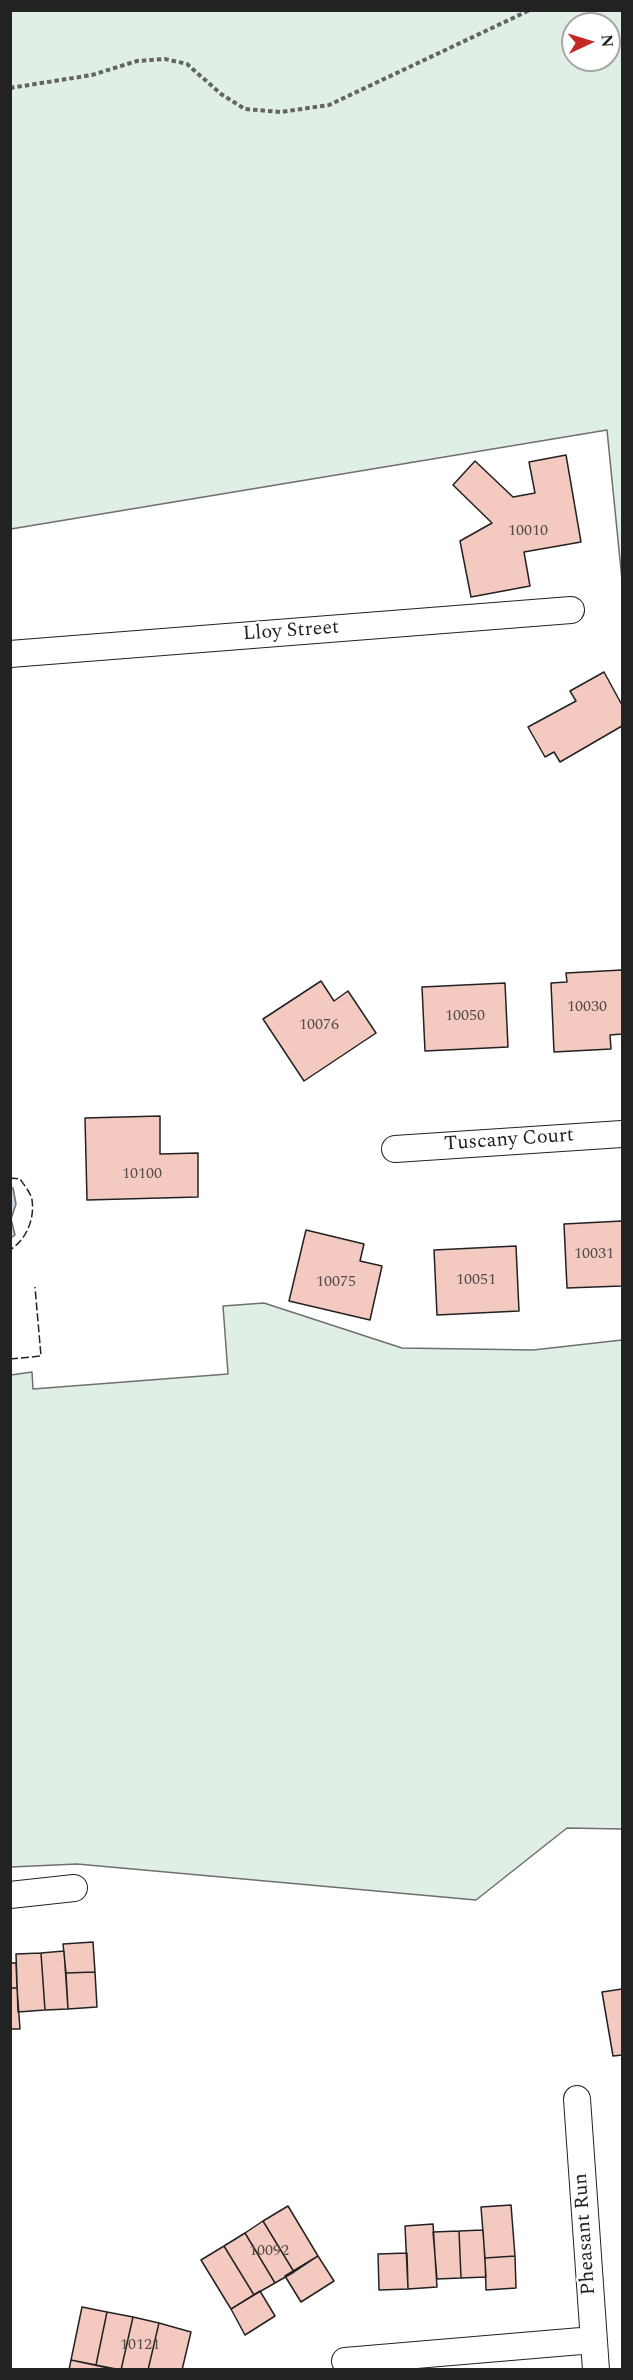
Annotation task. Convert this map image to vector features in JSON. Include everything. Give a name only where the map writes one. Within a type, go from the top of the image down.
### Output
[{"type":"street","name":"Lloy Street","points":[[10,654],[571,610]]},
{"type":"street","name":"Tuscany Court","points":[[395,1149],[622,1134]]},
{"type":"street","points":[[10,1894],[74,1888]]},
{"type":"street","name":"Pheasant Run","points":[[577,2099],[596,2370]]},
{"type":"street","points":[[345,2361],[593,2340]]},
{"type":"path","points":[[10,88],[92,75],[137,61],[165,59],[187,64],[221,94],[245,109],[282,112],[330,105],[530,10]]},
{"type":"green space","points":[[11,10],[622,11],[622,580],[607,430],[11,529]]},
{"type":"green space","points":[[264,1303],[402,1348],[533,1350],[622,1340],[622,1829],[567,1828],[476,1900],[77,1864],[11,1867],[11,1375],[32,1372],[33,1389],[228,1374],[223,1306]]},
{"type":"shaded area","points":[[11,1188],[13,1188],[16,1204],[11,1219]]},
{"type":"shaded area","points":[[11,1219],[15,1235],[11,1238]]},
{"type":"building","points":[[566,455],[581,542],[524,552],[530,586],[471,597],[460,541],[492,523],[453,485],[475,461],[513,497],[535,493],[529,462]]},
{"type":"building","points":[[604,672],[622,705],[622,726],[560,762],[554,752],[545,757],[528,727],[576,701],[570,691]]},
{"type":"building","points":[[622,970],[622,1034],[610,1035],[611,1049],[554,1052],[551,983],[567,982],[566,973]]},
{"type":"building","points":[[321,981],[334,1001],[348,991],[376,1033],[304,1081],[263,1019]]},
{"type":"building","points":[[505,983],[508,1047],[425,1051],[422,987]]},
{"type":"building","points":[[160,1116],[160,1154],[198,1153],[198,1197],[87,1200],[85,1118]]},
{"type":"building","points":[[622,1221],[622,1286],[567,1288],[564,1224]]},
{"type":"building","points":[[306,1230],[364,1244],[360,1261],[382,1266],[370,1320],[289,1301]]},
{"type":"building","points":[[516,1246],[519,1311],[437,1315],[434,1250]]},
{"type":"building","points":[[93,1942],[95,1972],[66,1973],[63,1944]]},
{"type":"building","points":[[64,1951],[68,2009],[45,2010],[41,1953]]},
{"type":"building","points":[[41,1953],[45,2010],[18,2012],[16,1954]]},
{"type":"building","points":[[10,1963],[16,1963],[17,1988],[10,1988]]},
{"type":"building","points":[[95,1972],[97,2007],[68,2009],[66,1973]]},
{"type":"building","points":[[10,1988],[17,1988],[20,2029],[10,2029]]},
{"type":"building","points":[[622,1989],[622,2055],[613,2056],[602,1992]]},
{"type":"building","points":[[511,2205],[515,2256],[485,2258],[481,2207]]},
{"type":"building","points":[[288,2206],[318,2256],[294,2272],[263,2221]]},
{"type":"building","points":[[263,2221],[294,2272],[275,2283],[245,2233]]},
{"type":"building","points":[[433,2224],[437,2287],[408,2289],[405,2226]]},
{"type":"building","points":[[483,2230],[486,2277],[461,2278],[459,2231]]},
{"type":"building","points":[[459,2231],[461,2278],[437,2279],[433,2232]]},
{"type":"building","points":[[245,2233],[275,2283],[254,2295],[224,2246]]},
{"type":"building","points":[[224,2246],[254,2295],[231,2309],[201,2260]]},
{"type":"building","points":[[407,2253],[408,2289],[379,2290],[378,2254]]},
{"type":"building","points":[[318,2256],[334,2281],[301,2302],[285,2276]]},
{"type":"building","points":[[515,2256],[516,2288],[486,2290],[485,2258]]},
{"type":"building","points":[[260,2291],[275,2316],[245,2335],[231,2309]]},
{"type":"building","points":[[82,2307],[107,2312],[96,2365],[71,2360]]},
{"type":"building","points":[[107,2312],[133,2317],[121,2370],[96,2365]]},
{"type":"building","points":[[133,2317],[159,2323],[148,2370],[121,2370]]},
{"type":"building","points":[[159,2323],[191,2332],[182,2370],[148,2370]]},
{"type":"building","points":[[71,2360],[108,2368],[108,2370],[69,2370]]},
{"type":"fence","points":[[10,1178],[20,1179],[30,1195],[33,1207],[31,1222],[25,1235],[10,1250]]},
{"type":"fence","points":[[10,1359],[41,1356],[35,1287]]}]
